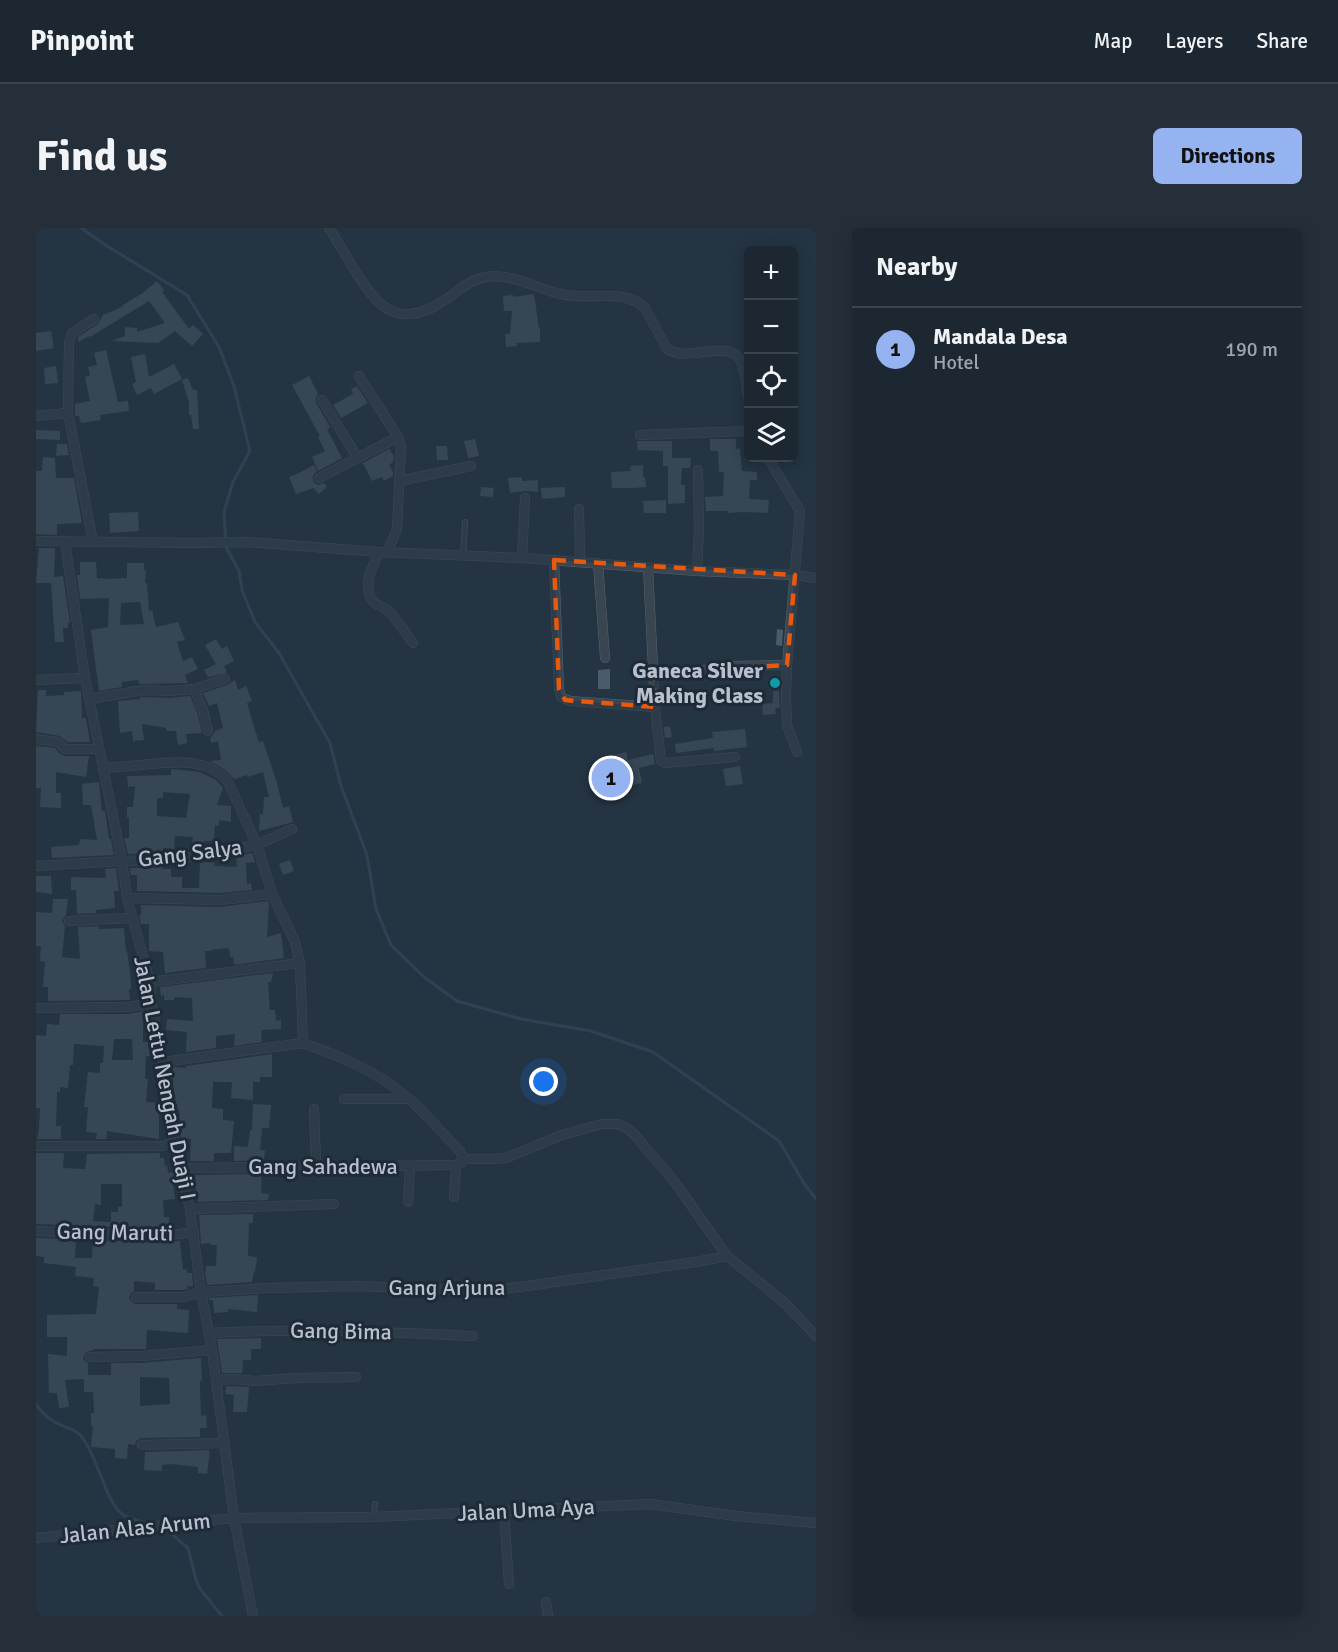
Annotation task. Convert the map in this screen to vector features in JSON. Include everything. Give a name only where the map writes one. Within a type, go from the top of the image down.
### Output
[{"type":"street","points":[[329,228],[366,288],[378,303],[393,312],[403,315],[413,314],[435,307],[472,280],[500,276],[521,280],[574,297],[625,297],[640,303],[645,308],[667,349],[675,354],[719,350],[734,353],[740,360],[744,371]]},
{"type":"street","points":[[93,542],[68,413],[70,337],[72,333],[94,319]]},
{"type":"street","points":[[359,376],[398,437],[401,447],[398,529],[369,575],[369,595],[390,613],[413,643]]},
{"type":"street","points":[[322,400],[357,457]]},
{"type":"street","points":[[36,416],[68,413]]},
{"type":"street","points":[[640,435],[744,431]]},
{"type":"street","points":[[319,478],[398,437]]},
{"type":"street","points":[[770,462],[800,511],[787,665],[787,725],[797,752]]},
{"type":"street","points":[[399,481],[471,466]]},
{"type":"street","points":[[697,571],[698,470]]},
{"type":"street","points":[[522,558],[525,498]]},
{"type":"street","points":[[579,509],[580,562]]},
{"type":"street","points":[[36,541],[247,542],[383,553],[522,558],[816,578]]},
{"type":"street","name":"Jalan Lettu Nengah Duaji I","points":[[65,542],[85,678],[122,861],[127,898],[150,982],[151,1003],[175,1141],[190,1209],[201,1292],[212,1350],[234,1518],[253,1616]]},
{"type":"street","points":[[554,560],[561,697],[570,701],[655,707]]},
{"type":"street","points":[[598,564],[605,658]]},
{"type":"street","points":[[648,568],[655,707],[662,762],[666,764],[735,757]]},
{"type":"street","points":[[654,674],[730,666],[787,665]]},
{"type":"street","points":[[36,680],[85,678]]},
{"type":"street","points":[[90,699],[143,690],[169,692],[194,689],[225,679]]},
{"type":"street","points":[[194,689],[200,699],[208,731]]},
{"type":"street","points":[[36,739],[58,742],[64,749],[99,749]]},
{"type":"street","points":[[103,768],[183,761],[196,763],[218,772],[228,782],[257,845],[272,894],[295,942],[300,963],[303,1043]]},
{"type":"street","name":"Gang Salya","points":[[36,866],[170,860],[205,855],[257,845],[292,829]]},
{"type":"street","points":[[127,898],[220,900],[272,894]]},
{"type":"street","points":[[69,921],[132,918]]},
{"type":"street","points":[[150,982],[300,963]]},
{"type":"street","points":[[36,1008],[128,1007],[151,1003]]},
{"type":"street","points":[[163,1062],[303,1043],[342,1057],[374,1074],[409,1099],[460,1151],[454,1197]]},
{"type":"street","points":[[344,1099],[409,1099]]},
{"type":"street","points":[[314,1109],[316,1165]]},
{"type":"street","name":"Gang Sahadewa","points":[[180,1168],[316,1165],[410,1166],[506,1158],[562,1135],[602,1124],[618,1125],[634,1134],[674,1180],[727,1256],[786,1304],[816,1336]]},
{"type":"street","points":[[36,1146],[164,1146],[175,1141]]},
{"type":"street","points":[[408,1202],[410,1166]]},
{"type":"street","points":[[190,1209],[334,1204]]},
{"type":"street","name":"Gang Maruti","points":[[36,1231],[164,1236],[194,1232]]},
{"type":"street","name":"Gang Arjuna","points":[[136,1297],[184,1297],[201,1292],[268,1288],[357,1286],[482,1291],[727,1256]]},
{"type":"street","name":"Gang Bima","points":[[209,1333],[339,1330],[473,1336]]},
{"type":"street","points":[[90,1357],[141,1356],[212,1350]]},
{"type":"street","points":[[216,1380],[255,1381],[356,1377]]},
{"type":"street","points":[[142,1445],[223,1443]]},
{"type":"street","name":"Jalan Uma Aya","points":[[234,1518],[374,1517],[658,1504],[736,1516],[816,1523]]},
{"type":"street","points":[[504,1512],[509,1584]]},
{"type":"street","name":"Jalan Alas Arum","points":[[36,1538],[234,1518]]},
{"type":"street","points":[[546,1602],[548,1616]]},
{"type":"lane","points":[[463,556],[465,522]]},
{"type":"lane","points":[[374,1517],[375,1504]]},
{"type":"highlighted area","points":[[554,560],[795,575],[787,665],[654,674],[655,707],[565,700],[559,689]]},
{"type":"building","points":[[157,281],[164,290],[162,292],[189,329],[193,325],[203,334],[192,346],[175,331],[158,343],[112,341],[125,336],[125,327],[137,328],[137,332],[165,323],[149,301],[78,342],[78,337],[98,324],[103,315],[124,306]]},
{"type":"building","points":[[534,294],[540,342],[516,343],[517,346],[506,347],[505,334],[510,334],[512,311],[504,311],[503,296]]},
{"type":"building","points":[[51,331],[54,348],[36,351],[36,333]]},
{"type":"building","points":[[106,350],[118,402],[128,401],[129,411],[100,415],[101,420],[81,423],[79,416],[75,416],[75,404],[90,401],[85,377],[90,375],[88,367],[97,365],[94,353]]},
{"type":"building","points":[[145,354],[149,377],[174,364],[182,379],[154,394],[151,388],[137,395],[132,384],[136,382],[131,357]]},
{"type":"building","points":[[56,366],[58,383],[45,384],[44,368]]},
{"type":"building","points":[[309,376],[318,394],[316,403],[329,425],[330,428],[327,429],[342,458],[318,471],[312,457],[325,451],[318,437],[320,436],[292,385]]},
{"type":"building","points":[[188,378],[193,390],[197,390],[199,429],[193,429],[191,415],[189,415],[189,402],[182,380]]},
{"type":"building","points":[[357,386],[368,403],[341,418],[333,405],[353,394],[351,389]]},
{"type":"building","points":[[36,430],[60,431],[60,440],[36,439]]},
{"type":"building","points":[[475,439],[479,456],[468,458],[464,441]]},
{"type":"building","points":[[710,439],[736,439],[736,449],[740,448],[742,471],[757,472],[757,480],[750,480],[749,499],[769,500],[768,513],[706,511],[705,497],[723,496],[724,472],[719,472],[718,451],[710,451]]},
{"type":"building","points":[[637,441],[672,441],[672,458],[691,458],[690,468],[682,468],[681,485],[685,485],[685,503],[668,504],[668,466],[663,466],[663,451],[638,450]]},
{"type":"building","points":[[57,444],[67,444],[69,455],[56,456]]},
{"type":"building","points":[[436,446],[447,446],[448,460],[437,460]]},
{"type":"building","points":[[389,449],[394,456],[393,462],[389,465],[393,476],[384,481],[382,477],[372,481],[363,463]]},
{"type":"building","points":[[43,457],[55,458],[56,478],[74,478],[82,523],[57,524],[57,535],[36,534],[36,471],[42,471]]},
{"type":"building","points":[[314,465],[317,471],[313,475],[313,482],[318,485],[324,483],[327,487],[319,494],[313,488],[296,494],[289,477]]},
{"type":"building","points":[[643,465],[646,487],[612,488],[611,472],[631,471],[630,466]]},
{"type":"building","points":[[522,477],[522,481],[538,480],[538,492],[510,493],[508,478]]},
{"type":"building","points":[[481,487],[494,488],[493,497],[480,496]]},
{"type":"building","points":[[565,487],[565,497],[542,499],[541,488]]},
{"type":"building","points":[[666,500],[666,513],[644,513],[643,501]]},
{"type":"building","points":[[138,512],[139,531],[110,533],[109,513]]},
{"type":"building","points":[[39,548],[55,548],[54,577],[63,576],[70,623],[68,623],[68,628],[63,628],[64,642],[55,642],[51,583],[36,583]]},
{"type":"building","points":[[80,562],[96,562],[97,578],[107,579],[127,578],[127,563],[144,563],[149,611],[152,610],[156,627],[178,622],[185,640],[177,642],[183,661],[192,657],[198,669],[185,675],[188,683],[139,684],[138,680],[122,682],[122,687],[99,691],[91,630],[108,627],[109,598],[80,599],[77,575],[80,575]],"holes":[[[140,602],[144,624],[120,625],[121,603]]]},
{"type":"building","points":[[777,629],[783,630],[782,646],[776,645]]},
{"type":"building","points":[[216,639],[222,649],[227,646],[234,661],[224,666],[227,673],[208,677],[204,670],[216,664],[205,645]]},
{"type":"building","points":[[610,669],[610,689],[598,689],[598,670]]},
{"type":"building","points":[[235,680],[238,690],[246,686],[252,701],[247,703],[259,742],[263,741],[283,808],[289,806],[293,822],[259,831],[264,797],[269,797],[263,772],[234,779],[224,769],[210,761],[221,760],[218,741],[211,743],[210,738],[215,731],[223,728],[217,703],[209,706],[203,693]]},
{"type":"building","points":[[38,690],[46,690],[46,696],[81,691],[82,718],[86,718],[90,742],[68,742],[60,736],[36,732]]},
{"type":"building","points":[[773,691],[779,691],[780,708],[775,708],[776,714],[763,715],[762,704],[773,703]]},
{"type":"building","points":[[190,696],[202,733],[186,734],[187,743],[178,745],[176,731],[166,731],[166,728],[142,724],[144,740],[133,741],[132,731],[120,733],[118,701],[140,699],[140,697]]},
{"type":"building","points":[[670,726],[672,737],[665,738],[664,727]]},
{"type":"building","points":[[745,729],[747,747],[676,753],[675,744],[713,738],[712,732]]},
{"type":"building","points":[[36,746],[55,748],[65,756],[89,756],[86,777],[56,772],[56,793],[61,793],[61,808],[40,807],[41,788],[36,788]]},
{"type":"building","points":[[626,752],[628,760],[653,754],[655,764],[639,768],[642,783],[603,791],[600,774],[617,770],[614,755]]},
{"type":"building","points":[[740,766],[743,784],[726,786],[723,769]]},
{"type":"building","points":[[171,769],[200,772],[216,780],[223,788],[217,805],[231,806],[231,822],[219,820],[219,826],[215,825],[214,841],[204,841],[203,848],[191,850],[193,837],[175,836],[174,849],[163,848],[163,853],[128,854],[124,838],[129,838],[127,807],[133,807],[135,786],[128,787],[127,776],[171,775]],"holes":[[[163,792],[190,794],[186,818],[157,816],[157,798],[163,798]]]},
{"type":"building","points":[[99,782],[102,811],[105,811],[114,855],[52,858],[51,847],[79,845],[80,839],[97,840],[91,805],[83,805],[82,784]]},
{"type":"building","points":[[252,853],[255,862],[246,863],[247,884],[251,883],[252,890],[220,893],[137,891],[137,875],[131,875],[130,868],[162,867],[162,869],[171,869],[171,877],[182,877],[182,888],[199,888],[200,863],[237,867],[236,856]]},
{"type":"building","points":[[290,860],[294,871],[283,875],[279,864]]},
{"type":"building","points":[[116,868],[119,891],[114,891],[115,908],[96,910],[96,913],[77,914],[76,890],[71,890],[71,877],[106,878],[105,869]]},
{"type":"building","points":[[36,876],[51,876],[52,894],[36,892]]},
{"type":"building","points":[[53,899],[68,899],[66,915],[62,921],[65,926],[62,957],[80,959],[78,927],[124,928],[130,972],[130,1000],[48,1001],[48,987],[43,987],[45,962],[40,961],[41,946],[36,946],[36,912],[52,913]]},
{"type":"building","points":[[268,901],[267,937],[281,933],[284,958],[234,965],[229,948],[211,950],[205,951],[206,968],[165,973],[163,952],[149,951],[149,924],[141,924],[139,915],[141,915],[141,905],[220,907]]},
{"type":"building","points":[[273,973],[271,982],[268,982],[270,1010],[275,1010],[276,1021],[281,1020],[281,1029],[261,1030],[262,1042],[234,1046],[235,1034],[216,1036],[216,1048],[186,1052],[187,1032],[166,1030],[167,1019],[193,1021],[192,998],[174,997],[174,1000],[164,1000],[160,987]]},
{"type":"building","points":[[145,1011],[143,1042],[152,1042],[153,1045],[153,1056],[146,1056],[145,1079],[148,1079],[146,1102],[159,1103],[159,1139],[107,1131],[106,1139],[96,1139],[97,1133],[86,1132],[88,1107],[84,1107],[88,1072],[100,1073],[104,1046],[74,1044],[73,1065],[70,1065],[68,1088],[60,1087],[60,1092],[57,1092],[56,1126],[61,1126],[61,1139],[37,1139],[40,1108],[36,1108],[36,1035],[46,1036],[47,1024],[59,1025],[60,1014],[128,1014]],"holes":[[[114,1039],[132,1039],[133,1060],[112,1060]]]},
{"type":"building","points":[[272,1054],[272,1077],[260,1077],[260,1082],[253,1082],[253,1100],[231,1098],[232,1082],[213,1082],[212,1108],[223,1109],[223,1120],[234,1121],[231,1153],[214,1153],[214,1161],[190,1161],[191,1139],[181,1138],[179,1109],[177,1109],[173,1084],[173,1067],[186,1068],[186,1066]]},
{"type":"building","points":[[253,1104],[271,1105],[269,1128],[262,1128],[260,1150],[265,1150],[264,1160],[234,1161],[234,1146],[248,1147],[250,1130],[252,1130]]},
{"type":"building","points":[[36,1153],[64,1153],[63,1168],[85,1169],[87,1154],[160,1153],[160,1158],[164,1158],[165,1166],[167,1165],[168,1173],[174,1172],[177,1182],[173,1184],[175,1199],[163,1200],[164,1217],[169,1217],[169,1229],[36,1224]],"holes":[[[101,1184],[122,1184],[122,1207],[118,1207],[118,1212],[111,1212],[111,1222],[93,1221],[95,1204],[101,1205]]]},
{"type":"building","points":[[261,1174],[261,1193],[269,1194],[268,1200],[198,1202],[195,1175]]},
{"type":"building","points":[[253,1214],[253,1223],[249,1223],[248,1256],[257,1257],[252,1282],[207,1285],[206,1266],[216,1266],[217,1245],[201,1244],[199,1215]]},
{"type":"building","points":[[36,1238],[76,1239],[75,1258],[92,1258],[93,1240],[164,1243],[180,1241],[183,1270],[187,1269],[187,1273],[192,1273],[193,1286],[187,1286],[188,1289],[183,1290],[155,1290],[155,1283],[134,1281],[134,1291],[129,1298],[135,1304],[177,1304],[177,1309],[189,1310],[188,1333],[147,1330],[146,1349],[94,1349],[86,1352],[83,1358],[88,1363],[88,1375],[111,1375],[111,1363],[201,1358],[201,1416],[206,1415],[207,1428],[200,1428],[200,1437],[141,1438],[136,1441],[135,1445],[128,1444],[127,1459],[115,1458],[115,1449],[91,1447],[93,1392],[84,1392],[84,1379],[65,1380],[69,1407],[59,1408],[57,1393],[49,1393],[48,1354],[67,1356],[67,1337],[47,1337],[47,1315],[96,1314],[99,1287],[93,1286],[94,1278],[75,1276],[76,1267],[44,1263],[44,1257],[36,1256]],"holes":[[[140,1377],[169,1378],[170,1404],[140,1406]]]},
{"type":"building","points":[[258,1295],[257,1312],[228,1309],[228,1312],[214,1313],[213,1300],[209,1300],[209,1298]]},
{"type":"building","points":[[261,1338],[261,1349],[251,1349],[251,1360],[243,1360],[242,1373],[222,1373],[217,1339]]},
{"type":"building","points":[[226,1386],[249,1387],[247,1412],[233,1412],[234,1395],[225,1394]]},
{"type":"building","points":[[209,1450],[207,1474],[198,1473],[198,1467],[171,1464],[162,1465],[162,1471],[144,1470],[145,1452]]},
{"type":"waterway","points":[[81,228],[187,295],[219,347],[234,386],[250,451],[233,482],[224,512],[226,547],[239,571],[242,590],[255,622],[279,653],[330,743],[341,786],[367,855],[376,909],[391,945],[424,977],[457,1001],[521,1019],[591,1031],[653,1052],[779,1141],[816,1199]]},
{"type":"waterway","points":[[36,1404],[50,1419],[74,1430],[81,1436],[92,1454],[116,1508],[128,1518],[148,1523]]},
{"type":"waterway","points":[[160,1528],[169,1532],[188,1548],[200,1589],[222,1616]]},
{"type":"place","name":"Ganeca Silver Making Class","points":[[775,683]]},
{"type":"place","name":"Mandala Desa","points":[[611,778]]}]
